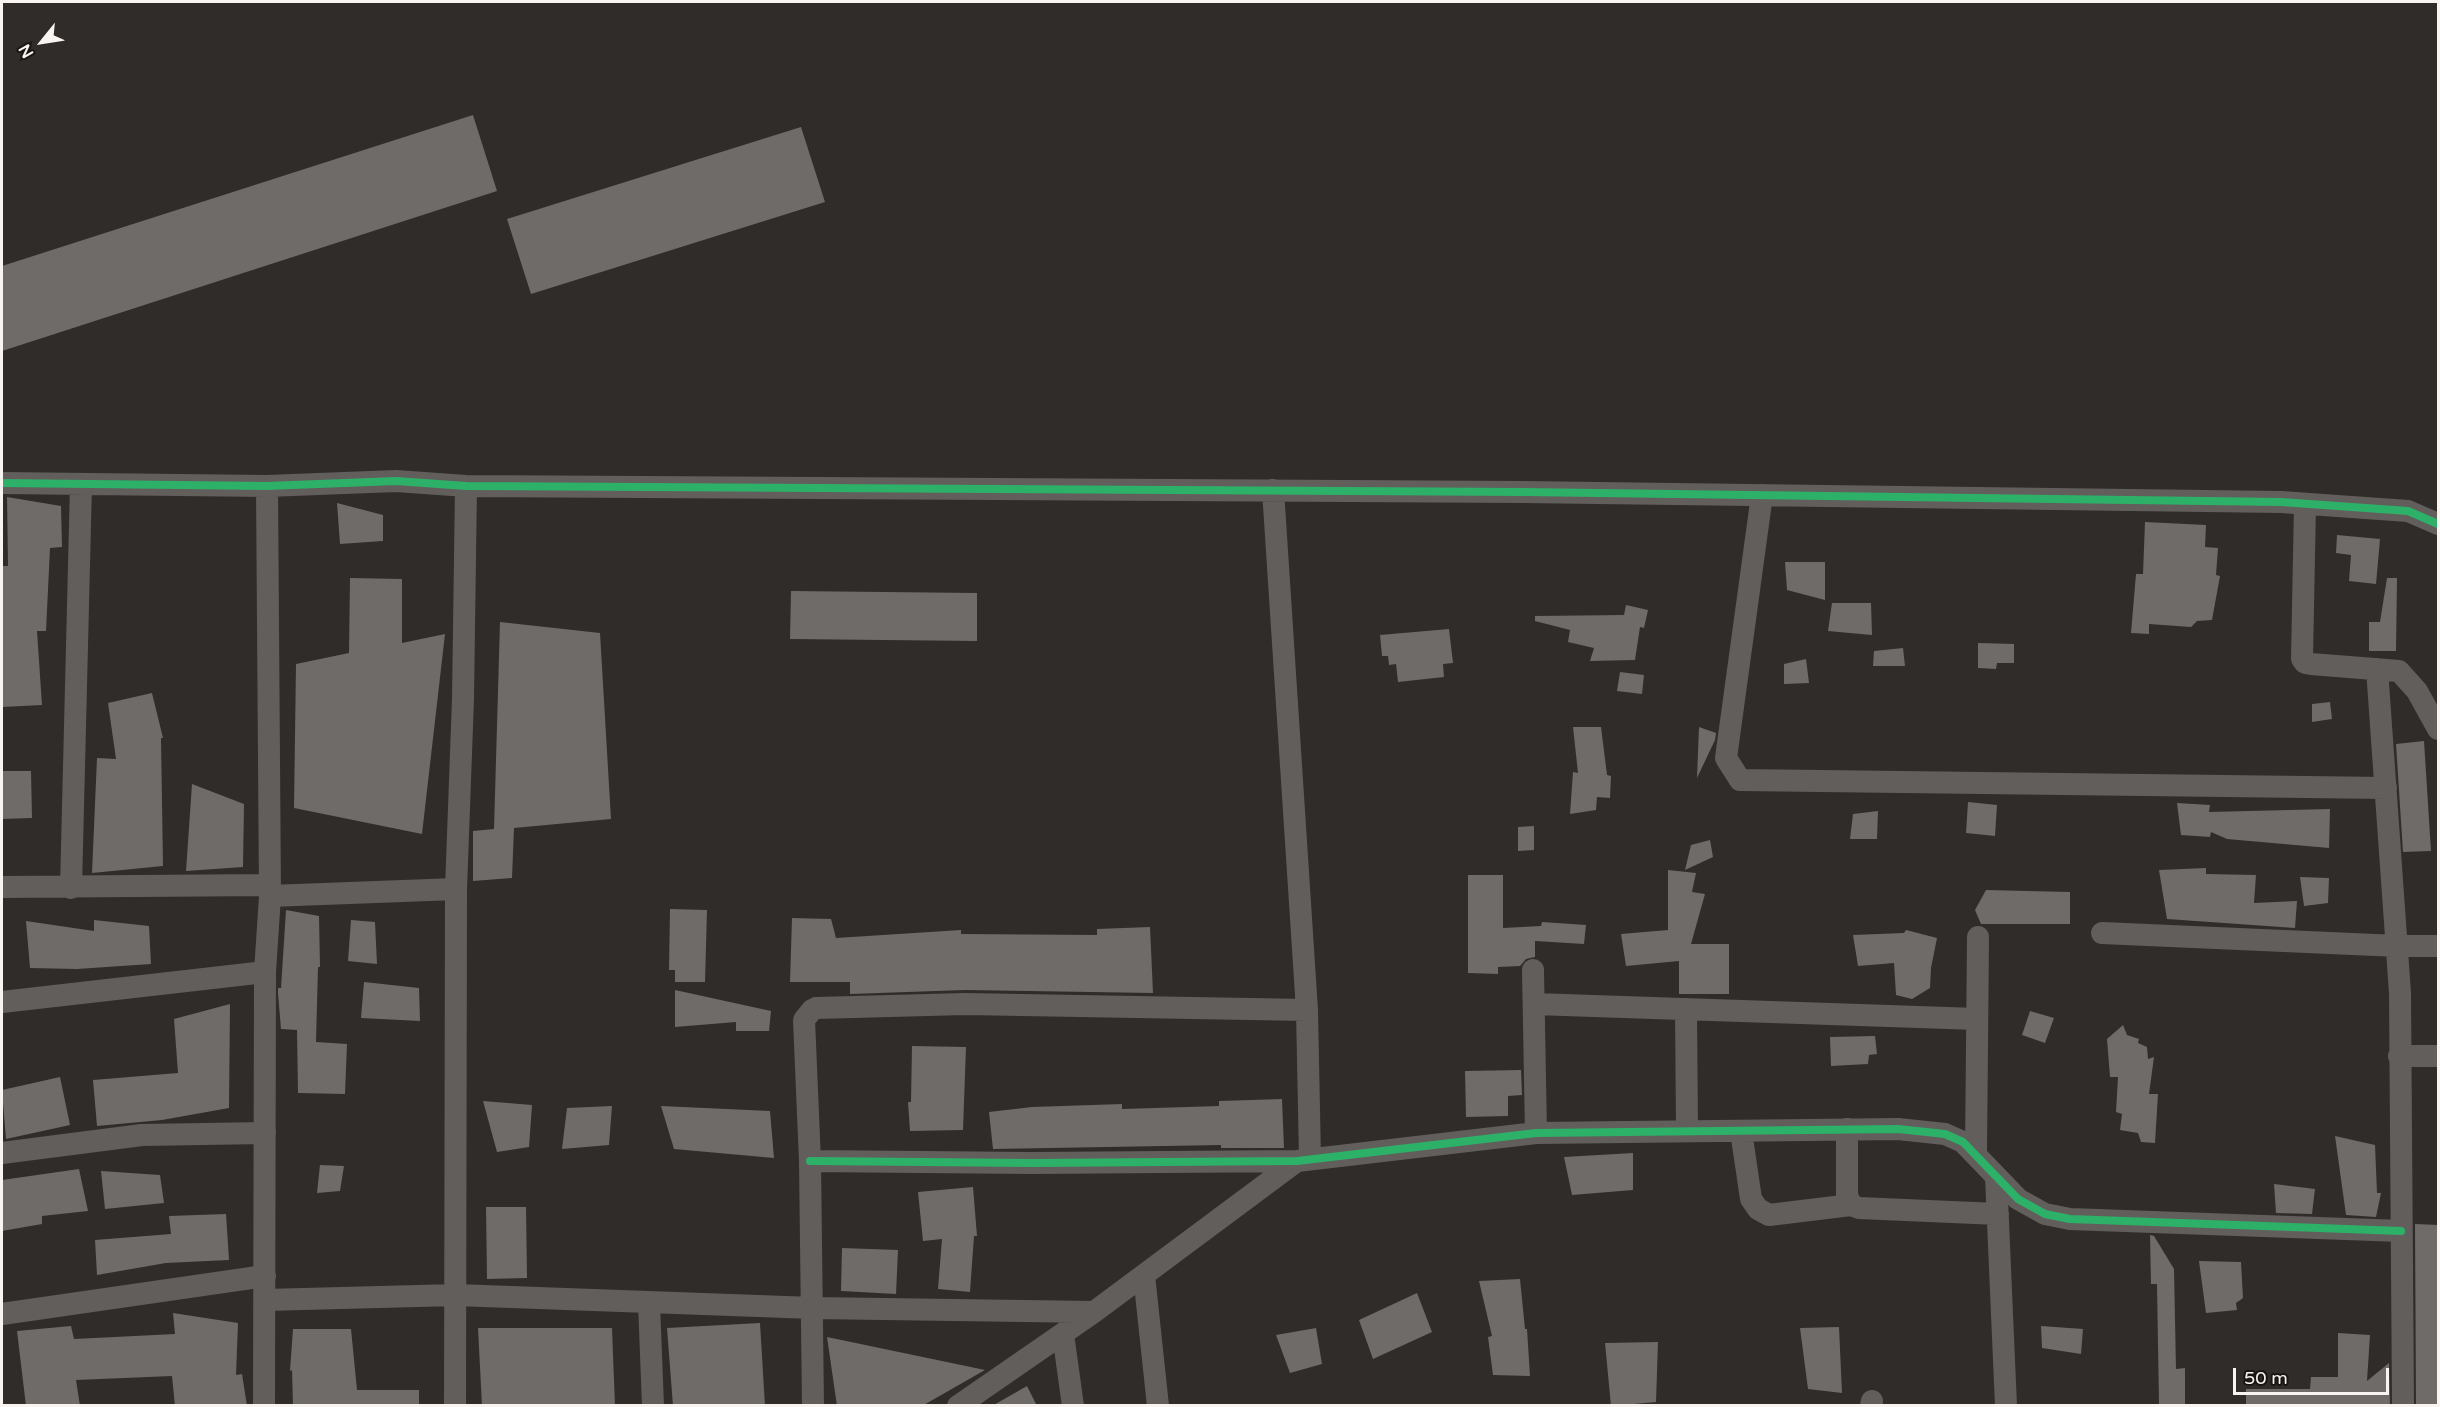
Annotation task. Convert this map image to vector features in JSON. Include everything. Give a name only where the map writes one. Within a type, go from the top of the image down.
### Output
[{"type":"street","points":[[2,483],[267,486],[396,481],[466,486],[1273,490],[2305,504],[2408,511],[2439,524]]},
{"type":"street","points":[[71,888],[81,484]]},
{"type":"street","points":[[264,1406],[265,972],[270,890],[267,486]]},
{"type":"street","points":[[455,1406],[456,889],[463,699],[466,486]]},
{"type":"street","points":[[1273,490],[1307,1010],[1303,1160]]},
{"type":"street","points":[[1762,495],[1726,758],[1740,780],[2386,788]]},
{"type":"street","points":[[2305,504],[2302,659],[2311,664],[2392,669],[2406,676],[2439,729]]},
{"type":"street","points":[[2377,669],[2398,946],[2403,1406]]},
{"type":"street","points":[[2,887],[270,890],[456,889]]},
{"type":"street","points":[[2102,933],[2439,946]]},
{"type":"street","points":[[1976,1153],[1978,937]]},
{"type":"street","points":[[1533,970],[1536,1133]]},
{"type":"street","points":[[2,1002],[265,972]]},
{"type":"street","points":[[813,1406],[810,1161],[804,1020],[816,1008],[977,1004],[1307,1010]]},
{"type":"street","points":[[1535,1004],[1977,1019]]},
{"type":"street","points":[[1686,1009],[1687,1130]]},
{"type":"street","points":[[2399,1056],[2439,1056]]},
{"type":"street","points":[[1847,1129],[1847,1195],[1851,1205]]},
{"type":"street","points":[[810,1161],[1032,1164],[1303,1160],[1536,1133],[1898,1129],[1945,1134],[1964,1142],[2018,1199],[2044,1214],[2070,1219],[2401,1231]]},
{"type":"street","points":[[1741,1131],[1751,1198],[1758,1209],[1769,1215],[1851,1205],[1859,1208],[1998,1214]]},
{"type":"street","points":[[2,1154],[142,1136],[265,1133]]},
{"type":"street","points":[[958,1406],[1094,1312],[1303,1160]]},
{"type":"street","points":[[1996,1176],[2006,1406]]},
{"type":"street","points":[[1144,1275],[1158,1406]]},
{"type":"street","points":[[2,1314],[265,1276]]},
{"type":"street","points":[[265,1300],[456,1295],[813,1308],[1094,1312]]},
{"type":"street","points":[[649,1303],[653,1406]]},
{"type":"street","points":[[1063,1334],[1073,1406]]},
{"type":"building","points":[[473,115],[497,191],[2,351],[2,266]]},
{"type":"building","points":[[801,127],[825,202],[531,294],[507,219]]},
{"type":"building","points":[[7,497],[61,506],[62,547],[50,548],[46,631],[37,631],[42,705],[2,707],[2,566],[8,566]]},
{"type":"building","points":[[337,503],[383,515],[383,541],[340,544]]},
{"type":"building","points":[[2145,522],[2206,525],[2205,547],[2218,548],[2216,575],[2220,576],[2212,620],[2197,621],[2191,627],[2149,624],[2149,634],[2131,633],[2136,574],[2143,574]]},
{"type":"building","points":[[2337,535],[2380,539],[2376,584],[2349,581],[2351,555],[2336,553]]},
{"type":"building","points":[[1785,562],[1825,562],[1825,600],[1787,590]]},
{"type":"building","points":[[350,578],[402,579],[402,643],[445,634],[422,834],[294,808],[296,664],[349,653]]},
{"type":"building","points":[[2387,578],[2397,578],[2396,651],[2369,651],[2369,622],[2380,622]]},
{"type":"building","points":[[791,591],[977,593],[977,641],[790,639]]},
{"type":"building","points":[[1832,603],[1871,603],[1872,635],[1828,631]]},
{"type":"building","points":[[1626,605],[1648,610],[1644,628],[1640,627],[1635,660],[1590,661],[1594,648],[1568,642],[1570,630],[1535,621],[1535,616],[1624,615]]},
{"type":"building","points":[[500,622],[600,633],[611,819],[514,828],[512,878],[473,881],[473,831],[494,829]]},
{"type":"building","points":[[1449,629],[1453,663],[1443,664],[1444,677],[1398,682],[1396,664],[1389,665],[1388,656],[1382,656],[1380,635]]},
{"type":"building","points":[[1978,643],[2014,644],[2014,663],[1997,663],[1996,669],[1978,668]]},
{"type":"building","points":[[1903,648],[1905,666],[1873,666],[1874,651]]},
{"type":"building","points":[[1806,659],[1809,683],[1784,684],[1784,664]]},
{"type":"building","points":[[1620,672],[1644,675],[1642,694],[1617,691]]},
{"type":"building","points":[[152,693],[163,738],[161,738],[163,866],[92,873],[97,758],[116,759],[108,703]]},
{"type":"building","points":[[2330,702],[2332,719],[2312,722],[2312,704]]},
{"type":"building","points":[[1573,727],[1601,727],[1607,775],[1611,776],[1610,798],[1597,797],[1596,810],[1570,814],[1573,772],[1578,773]]},
{"type":"building","points":[[1699,727],[1716,733],[1715,740],[1697,778]]},
{"type":"building","points":[[2424,741],[2431,851],[2403,852],[2396,744]]},
{"type":"building","points":[[2,771],[31,771],[32,818],[2,819]]},
{"type":"building","points":[[192,784],[244,804],[243,867],[186,871]]},
{"type":"building","points":[[1968,802],[1997,805],[1995,836],[1966,833]]},
{"type":"building","points":[[2177,803],[2210,805],[2209,812],[2330,809],[2329,848],[2227,839],[2211,832],[2210,837],[2181,835]]},
{"type":"building","points":[[1878,811],[1877,839],[1850,839],[1853,814]]},
{"type":"building","points":[[1534,826],[1534,850],[1518,851],[1518,827]]},
{"type":"building","points":[[1710,840],[1713,857],[1685,870],[1691,845]]},
{"type":"building","points":[[2206,868],[2206,874],[2256,875],[2254,903],[2297,901],[2295,928],[2167,919],[2159,870]]},
{"type":"building","points":[[1668,870],[1696,873],[1692,892],[1705,894],[1691,944],[1729,944],[1729,994],[1679,994],[1679,961],[1626,966],[1621,934],[1668,930]]},
{"type":"building","points":[[1468,875],[1503,875],[1503,928],[1541,926],[1542,922],[1586,925],[1584,944],[1535,941],[1535,957],[1526,959],[1520,966],[1498,967],[1498,974],[1468,973]]},
{"type":"building","points":[[2300,877],[2329,878],[2328,903],[2304,906]]},
{"type":"building","points":[[1986,890],[2070,892],[2070,924],[1981,924],[1975,910]]},
{"type":"building","points":[[670,909],[707,910],[705,982],[675,982],[675,970],[669,970]]},
{"type":"building","points":[[286,910],[319,916],[320,967],[318,967],[316,1042],[347,1044],[345,1094],[298,1093],[297,1030],[281,1029],[278,993],[278,988],[281,988]]},
{"type":"building","points":[[792,918],[831,919],[836,938],[961,930],[961,934],[1097,935],[1097,929],[1150,927],[1153,993],[965,990],[850,994],[850,982],[790,982]]},
{"type":"building","points":[[94,920],[149,926],[151,964],[77,969],[30,968],[26,921],[94,931]]},
{"type":"building","points":[[351,920],[375,922],[377,964],[348,961]]},
{"type":"building","points":[[1906,930],[1937,938],[1930,988],[1912,999],[1896,995],[1894,963],[1858,966],[1853,935],[1904,933]]},
{"type":"building","points":[[364,982],[419,988],[420,1021],[361,1018]]},
{"type":"building","points":[[675,990],[771,1011],[769,1031],[736,1031],[736,1022],[675,1027]]},
{"type":"building","points":[[230,1004],[229,1108],[162,1120],[97,1126],[93,1080],[178,1073],[174,1019]]},
{"type":"building","points":[[2030,1011],[2054,1018],[2045,1043],[2022,1035]]},
{"type":"building","points":[[2123,1025],[2127,1035],[2139,1039],[2138,1043],[2147,1047],[2148,1059],[2154,1057],[2149,1094],[2158,1094],[2155,1143],[2141,1142],[2138,1133],[2120,1130],[2122,1114],[2116,1112],[2118,1077],[2110,1077],[2107,1039]]},
{"type":"building","points":[[1875,1036],[1877,1054],[1869,1055],[1868,1064],[1831,1066],[1830,1037]]},
{"type":"building","points":[[912,1046],[966,1047],[963,1130],[910,1131],[908,1102],[911,1102]]},
{"type":"building","points":[[1521,1070],[1522,1095],[1508,1096],[1508,1116],[1466,1117],[1465,1071]]},
{"type":"building","points":[[60,1077],[70,1125],[6,1139],[2,1090]]},
{"type":"building","points":[[1282,1099],[1284,1148],[1221,1148],[1221,1145],[993,1149],[989,1112],[1032,1107],[1122,1104],[1122,1109],[1219,1106],[1219,1101]]},
{"type":"building","points":[[483,1101],[532,1105],[529,1147],[497,1152]]},
{"type":"building","points":[[612,1106],[609,1145],[562,1149],[567,1108]]},
{"type":"building","points":[[661,1106],[770,1111],[774,1158],[674,1149]]},
{"type":"building","points":[[2335,1136],[2375,1145],[2377,1193],[2381,1193],[2376,1217],[2346,1215]]},
{"type":"building","points":[[1633,1153],[1633,1190],[1572,1195],[1564,1157]]},
{"type":"building","points":[[320,1165],[344,1166],[340,1191],[317,1193]]},
{"type":"building","points":[[79,1169],[88,1211],[42,1216],[42,1224],[2,1231],[2,1180]]},
{"type":"building","points":[[101,1171],[160,1175],[164,1203],[105,1209]]},
{"type":"building","points":[[2274,1184],[2315,1189],[2312,1214],[2276,1213]]},
{"type":"building","points":[[973,1187],[977,1236],[974,1236],[970,1292],[938,1289],[942,1239],[923,1241],[918,1192]]},
{"type":"building","points":[[486,1207],[526,1207],[527,1278],[487,1279]]},
{"type":"building","points":[[226,1214],[229,1260],[166,1263],[97,1275],[95,1240],[171,1234],[169,1216]]},
{"type":"building","points":[[2415,1224],[2439,1225],[2439,1406],[2416,1406]]},
{"type":"building","points":[[2150,1235],[2154,1236],[2174,1269],[2176,1369],[2185,1368],[2185,1404],[2159,1404],[2157,1284],[2151,1284]]},
{"type":"building","points":[[842,1248],[898,1250],[896,1294],[841,1291]]},
{"type":"building","points":[[2199,1261],[2241,1262],[2243,1298],[2236,1303],[2237,1310],[2206,1313]]},
{"type":"building","points":[[1520,1279],[1525,1329],[1527,1329],[1530,1376],[1493,1375],[1488,1337],[1492,1336],[1479,1281]]},
{"type":"building","points":[[1417,1293],[1432,1332],[1373,1359],[1359,1320]]},
{"type":"building","points":[[173,1313],[238,1323],[236,1375],[242,1374],[247,1406],[175,1406],[172,1376],[76,1380],[80,1406],[26,1406],[17,1331],[71,1326],[74,1339],[175,1334]]},
{"type":"building","points":[[760,1323],[765,1406],[673,1406],[667,1328]]},
{"type":"building","points":[[2041,1326],[2083,1329],[2081,1354],[2042,1348]]},
{"type":"building","points":[[1839,1327],[1842,1393],[1808,1389],[1800,1328]]},
{"type":"building","points":[[478,1328],[612,1328],[615,1406],[482,1406]]},
{"type":"building","points":[[1316,1328],[1322,1364],[1290,1373],[1276,1335]]},
{"type":"building","points":[[293,1329],[351,1329],[357,1390],[419,1390],[419,1406],[293,1406],[292,1370],[290,1371]]},
{"type":"building","points":[[2338,1333],[2370,1335],[2367,1381],[2389,1363],[2390,1406],[2246,1406],[2246,1389],[2310,1389],[2311,1377],[2338,1377]]},
{"type":"building","points":[[827,1337],[985,1370],[922,1406],[837,1406]]},
{"type":"building","points":[[1658,1342],[1656,1402],[1611,1406],[1605,1343]]},
{"type":"building","points":[[1027,1386],[1037,1406],[992,1406]]},
{"type":"cycle path","points":[[2,483],[267,486],[396,481],[466,486],[1523,492],[2281,502],[2408,511],[2438,524]]},
{"type":"cycle path","points":[[810,1161],[1032,1163],[1297,1161],[1536,1133],[1898,1129],[1945,1134],[1963,1142],[2018,1199],[2045,1214],[2070,1219],[2401,1231]]}]
